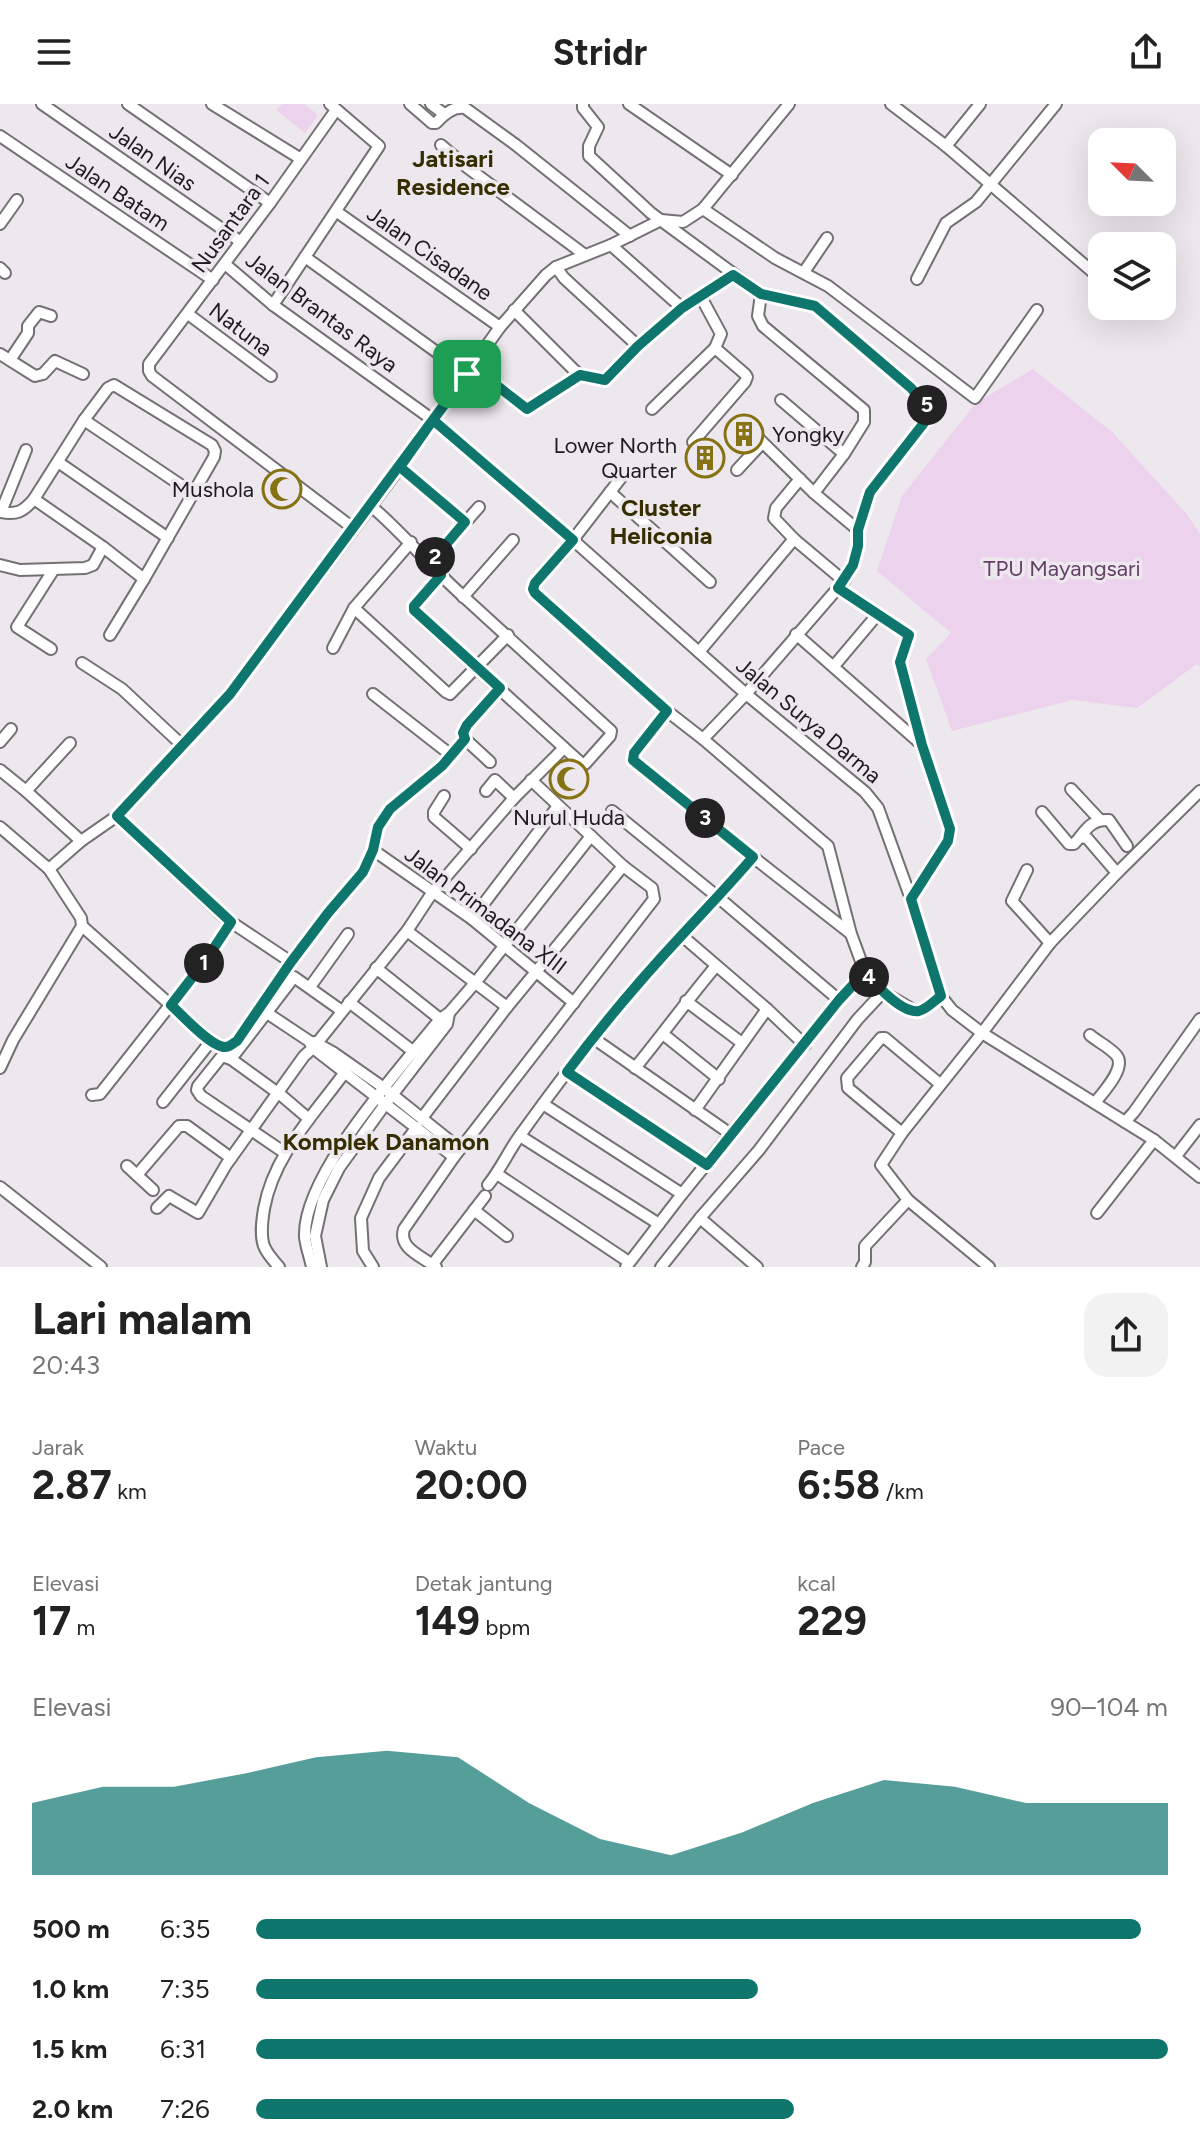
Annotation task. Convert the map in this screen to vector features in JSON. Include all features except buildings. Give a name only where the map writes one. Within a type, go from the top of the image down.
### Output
[{"type":"street","name":"Jalan Nias","points":[[42,104],[241,242]]},
{"type":"street","points":[[128,104],[270,203]]},
{"type":"street","points":[[212,104],[301,159]]},
{"type":"street","points":[[410,104],[432,123],[444,114],[465,108],[630,236]]},
{"type":"street","points":[[431,104],[444,114]]},
{"type":"street","points":[[583,104],[598,127],[589,146],[589,156],[661,220],[761,294],[815,306],[911,388],[928,407],[927,419],[870,492],[858,530],[853,565],[841,584],[703,739]]},
{"type":"street","points":[[629,104],[732,175]]},
{"type":"street","points":[[49,869],[81,841],[117,816],[230,694],[514,310],[556,267],[661,220],[683,222],[703,209],[789,104]]},
{"type":"street","points":[[946,146],[980,104]]},
{"type":"street","points":[[917,279],[946,223],[976,202],[1056,104]]},
{"type":"street","points":[[897,106],[1088,268]]},
{"type":"street","name":"Nusantara 1","points":[[333,107],[270,203],[149,364],[149,371],[353,528]]},
{"type":"street","points":[[273,305],[379,146],[333,107]]},
{"type":"street","name":"Jalan Batam","points":[[0,136],[213,280]]},
{"type":"street","points":[[441,145],[585,255]]},
{"type":"street","points":[[0,224],[17,200]]},
{"type":"street","points":[[703,209],[763,250],[828,286],[975,398],[1037,310]]},
{"type":"street","name":"Jalan Cisadane","points":[[337,212],[500,327]]},
{"type":"street","points":[[804,272],[827,238]]},
{"type":"street","points":[[611,245],[682,308]]},
{"type":"street","points":[[305,257],[527,409],[580,375]]},
{"type":"street","name":"Jalan Brantas Raya","points":[[225,264],[273,305],[433,420]]},
{"type":"street","points":[[556,267],[638,346]]},
{"type":"street","points":[[514,310],[580,375],[602,380],[607,379],[638,346],[682,308],[733,275]]},
{"type":"street","points":[[761,294],[758,316],[763,326],[864,410],[864,422],[814,493]]},
{"type":"street","points":[[652,409],[715,348],[721,334],[701,297]]},
{"type":"street","points":[[51,316],[39,312],[28,326],[28,333],[5,357],[35,376],[43,374],[55,361],[83,374]]},
{"type":"street","name":"Natuna","points":[[188,314],[271,376]]},
{"type":"street","points":[[693,442],[747,377],[715,348]]},
{"type":"street","points":[[26,450],[0,512],[22,512],[34,499],[84,420],[108,388],[114,385],[212,445],[215,451],[194,494],[110,635]]},
{"type":"street","points":[[781,400],[844,454]]},
{"type":"street","points":[[84,420],[194,494]]},
{"type":"street","name":"Jalan Surya Darma","points":[[433,420],[746,694],[873,800],[911,899],[941,996],[952,1010],[982,1033],[1154,1140],[1200,1177]]},
{"type":"street","points":[[752,432],[814,493],[858,530]]},
{"type":"street","points":[[737,470],[762,443]]},
{"type":"street","points":[[58,462],[168,538]]},
{"type":"street","points":[[400,467],[465,522]]},
{"type":"street","points":[[624,474],[535,583],[535,593],[667,711],[828,846],[851,934],[865,972],[883,992],[915,1011],[922,1010],[941,996]]},
{"type":"street","points":[[800,479],[774,513],[776,522],[877,615],[909,635],[900,662],[922,745],[950,829],[948,841],[911,899]]},
{"type":"street","points":[[610,492],[710,582]]},
{"type":"street","points":[[34,499],[144,579]]},
{"type":"street","points":[[371,506],[411,542],[463,597],[611,731],[610,736],[583,765],[414,610],[414,606],[441,575]]},
{"type":"street","points":[[430,563],[479,507]]},
{"type":"street","points":[[699,652],[794,539]]},
{"type":"street","points":[[463,597],[513,540]]},
{"type":"street","points":[[333,648],[354,608],[411,542]]},
{"type":"street","points":[[0,565],[20,570],[90,566],[103,547]]},
{"type":"street","points":[[51,649],[17,627],[54,569]]},
{"type":"street","points":[[354,608],[450,694],[508,635]]},
{"type":"street","points":[[834,666],[877,615]]},
{"type":"street","points":[[796,634],[922,745]]},
{"type":"street","points":[[82,663],[122,689],[183,746]]},
{"type":"street","points":[[490,762],[465,739],[463,733],[500,688]]},
{"type":"street","points":[[373,694],[451,755]]},
{"type":"street","points":[[667,711],[634,753],[633,760],[851,934]]},
{"type":"street","points":[[0,742],[11,729]]},
{"type":"street","points":[[227,1054],[229,1046],[237,1041],[291,962],[360,876],[373,850],[378,827],[390,809],[442,766],[465,739]]},
{"type":"street","points":[[26,791],[70,743]]},
{"type":"street","points":[[157,1208],[169,1196],[198,1213],[231,1158],[313,1044],[407,931],[432,893],[514,798],[564,748]]},
{"type":"street","points":[[0,770],[81,841]]},
{"type":"street","points":[[486,791],[495,780],[514,798]]},
{"type":"street","points":[[531,780],[623,866],[652,888],[654,899],[457,1153],[404,1229],[402,1237],[405,1245],[434,1266],[474,1210],[520,1136],[593,1038],[753,857]]},
{"type":"street","points":[[1071,789],[1099,819],[1109,820],[1113,824],[1127,846]]},
{"type":"street","points":[[989,1267],[908,1200],[881,1165],[902,1133],[1050,943],[1200,791]]},
{"type":"street","points":[[444,796],[434,817],[471,849]]},
{"type":"street","points":[[472,919],[558,806]]},
{"type":"street","points":[[612,811],[839,1000]]},
{"type":"street","points":[[1042,812],[1069,844],[1074,844],[1099,819]]},
{"type":"street","points":[[117,816],[231,922],[291,962]]},
{"type":"street","points":[[0,827],[49,869],[81,918],[82,926],[13,1040],[0,1068]]},
{"type":"street","points":[[312,1267],[305,1236],[310,1203],[333,1157],[591,836]]},
{"type":"street","points":[[1080,837],[1087,838],[1117,873]]},
{"type":"street","name":"Jalan Primadana XIII","points":[[373,850],[472,919],[574,1003]]},
{"type":"street","points":[[373,1267],[363,1251],[361,1218],[379,1178],[507,1007],[623,866]]},
{"type":"street","points":[[1027,870],[1012,901],[1050,943]]},
{"type":"street","points":[[92,1095],[100,1094],[208,957],[231,922]]},
{"type":"street","points":[[82,926],[211,1041],[309,1119]]},
{"type":"street","points":[[407,931],[507,1007]]},
{"type":"street","points":[[310,987],[348,934]]},
{"type":"street","points":[[681,935],[805,1045]]},
{"type":"street","points":[[635,1068],[716,966]]},
{"type":"street","points":[[376,968],[445,1019]]},
{"type":"street","points":[[497,1174],[628,1265],[682,1194],[865,972]]},
{"type":"street","points":[[285,1153],[201,1096],[197,1090],[214,1063],[267,1013],[294,977],[345,1006],[414,1052]]},
{"type":"street","points":[[661,1267],[759,1150],[857,1020],[883,992]]},
{"type":"street","points":[[686,1001],[742,1043]]},
{"type":"street","points":[[695,1110],[767,1009]]},
{"type":"street","points":[[267,1013],[385,1096],[457,1153]]},
{"type":"street","points":[[321,1267],[315,1236],[323,1200],[339,1168],[414,1052],[445,1019]]},
{"type":"street","points":[[1125,1122],[1200,1019]]},
{"type":"street","points":[[663,1034],[719,1079]]},
{"type":"street","points":[[1090,1035],[1117,1056],[1120,1065],[1095,1103]]},
{"type":"street","points":[[593,1038],[732,1135]]},
{"type":"street","points":[[902,1133],[848,1088],[847,1078],[883,1038],[940,1084]]},
{"type":"street","points":[[163,1102],[211,1041]]},
{"type":"street","points":[[279,1267],[264,1246],[261,1224],[265,1200],[285,1153],[347,1068]]},
{"type":"street","points":[[567,1072],[707,1165]]},
{"type":"street","points":[[543,1104],[682,1194]]},
{"type":"street","points":[[1176,1156],[1200,1125]]},
{"type":"street","points":[[137,1175],[179,1126],[187,1126],[231,1158]]},
{"type":"street","points":[[520,1136],[659,1224]]},
{"type":"street","points":[[1097,1213],[1154,1140]]},
{"type":"street","points":[[127,1166],[153,1190]]},
{"type":"street","points":[[0,1187],[101,1267]]},
{"type":"street","points":[[862,1267],[865,1246],[908,1200]]},
{"type":"street","points":[[474,1210],[507,1236]]},
{"type":"street","points":[[700,1218],[757,1267]]},
{"type":"green space","points":[[282,104],[304,104],[318,115],[305,133],[276,110]]},
{"type":"green space","name":"TPU Mayangsari","points":[[1033,369],[1112,432],[1186,513],[1200,534],[1200,667],[1197,664],[1137,708],[1072,700],[952,731],[926,659],[951,633],[877,571],[902,496],[976,403]]},
{"type":"place","name":"Yongky","points":[[744,434]]},
{"type":"place","name":"Lower North Quarter","points":[[705,458]]},
{"type":"place","name":"Mushola","points":[[282,489]]},
{"type":"place","name":"Nurul Huda","points":[[569,779]]},
{"type":"district","name":"Jatisari Residence","points":[[453,173]]},
{"type":"district","name":"Cluster Heliconia","points":[[661,522]]},
{"type":"district","name":"Komplek Danamon","points":[[386,1142]]},
{"type":"route","points":[[733,275],[761,294],[815,306],[911,388],[928,407],[927,419],[870,492],[858,530],[853,565],[838,588],[909,635],[900,662],[922,745],[950,829],[948,841],[911,899],[941,996],[922,1010],[915,1011],[883,992],[865,972],[707,1165],[567,1072],[681,935],[719,898],[753,857],[633,760],[634,753],[667,711],[535,593],[535,583],[573,540],[433,420],[400,467],[465,522],[430,563],[441,575],[414,606],[414,610],[500,688],[467,725],[463,733],[465,739],[442,766],[390,809],[378,827],[373,850],[363,872],[291,962],[237,1041],[223,1047],[211,1041],[171,1005],[231,922],[117,816],[230,694],[467,374],[473,367],[527,409],[580,375],[605,380],[682,308],[733,275]]}]
